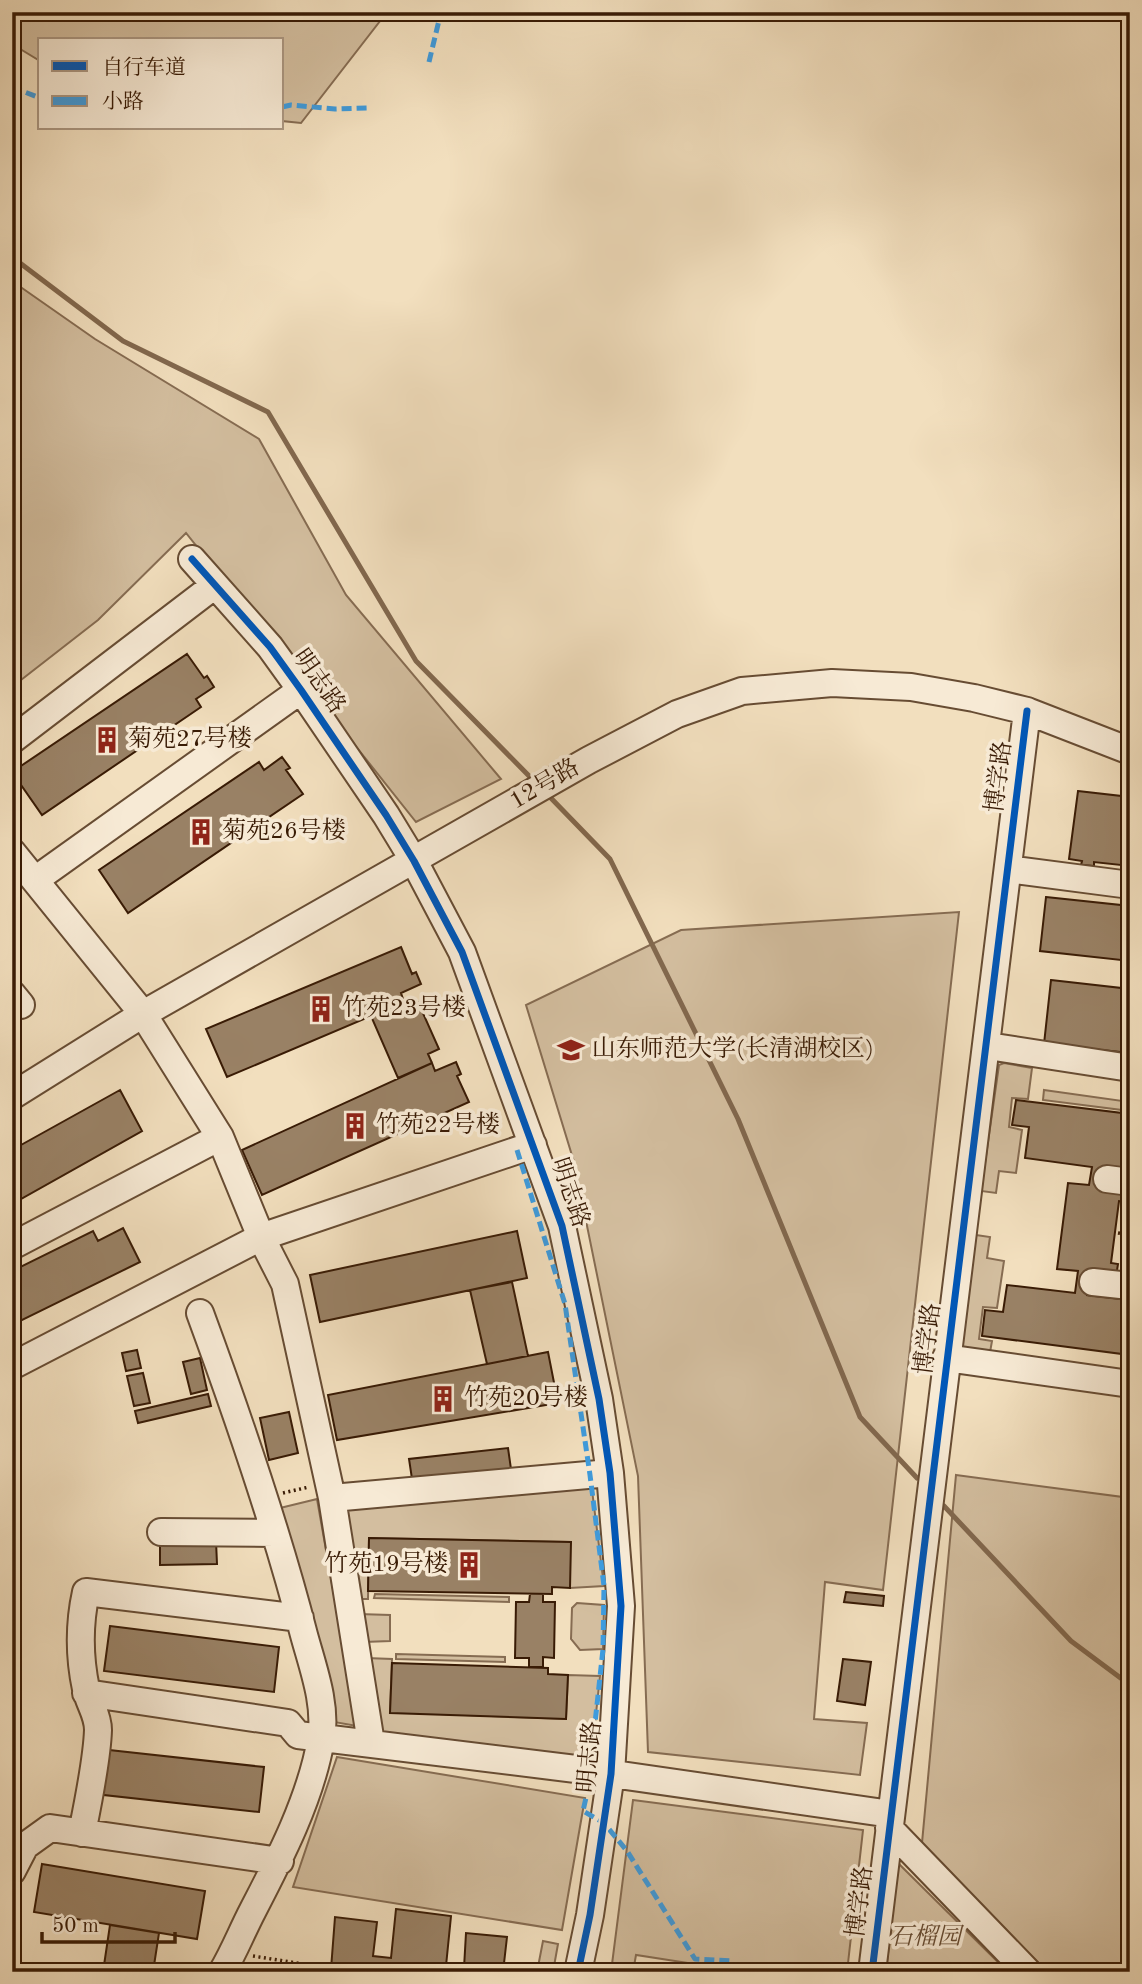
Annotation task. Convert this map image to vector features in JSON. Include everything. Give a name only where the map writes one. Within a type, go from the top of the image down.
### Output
[{"type":"street","name":"明志路","points":[[192,559],[270,648],[301,690],[414,861],[462,952],[562,1226],[599,1399],[610,1473],[621,1606],[611,1774],[590,1915],[578,1972]]},
{"type":"street","points":[[12,740],[215,585]]},
{"type":"street","name":"12号路","points":[[12,1096],[143,1014],[563,775],[677,713],[742,691],[832,683],[911,687],[1027,711],[1130,751]]},
{"type":"street","points":[[35,880],[301,690]]},
{"type":"street","name":"博学路","points":[[872,1972],[946,1358],[988,1046],[1027,711]]},
{"type":"street","points":[[12,852],[143,1014],[220,1138],[261,1237],[285,1284],[330,1490],[371,1743]]},
{"type":"street","points":[[1008,869],[1130,884]]},
{"type":"street","points":[[988,1046],[1130,1068]]},
{"type":"street","points":[[12,1246],[220,1138]]},
{"type":"street","points":[[12,1366],[261,1237],[533,1145]]},
{"type":"street","points":[[1093,1282],[1130,1286]]},
{"type":"street","points":[[200,1313],[244,1434],[300,1618],[321,1698],[322,1738],[305,1795],[280,1861],[228,1962]]},
{"type":"street","points":[[946,1358],[1130,1384]]},
{"type":"street","points":[[330,1490],[610,1473]]},
{"type":"street","points":[[161,1532],[274,1533]]},
{"type":"street","points":[[82,1833],[98,1730],[95,1711],[86,1693],[81,1662],[80,1632],[86,1592],[300,1618]]},
{"type":"street","points":[[86,1693],[288,1723],[298,1735],[611,1774],[890,1821],[1027,1972]]},
{"type":"street","points":[[12,1871],[25,1846],[50,1828],[280,1861]]},
{"type":"path","points":[[1118,1233],[1130,1235]]},
{"type":"path","points":[[263,1498],[330,1490]]},
{"type":"path","points":[[228,1962],[303,1965],[302,1972]]},
{"type":"green space","points":[[12,12],[387,12],[301,123],[284,121],[284,38],[38,38],[38,60],[12,44]]},
{"type":"green space","points":[[12,281],[95,339],[259,439],[346,595],[501,779],[416,822],[186,533],[98,620],[12,687]]},
{"type":"green space","points":[[959,912],[883,1590],[825,1582],[814,1719],[867,1723],[860,1775],[648,1752],[638,1476],[574,1162],[526,1005],[681,930]]},
{"type":"green space","points":[[1004,1063],[1032,1068],[1028,1099],[1012,1098],[1009,1127],[1022,1130],[1016,1173],[999,1171],[996,1193],[981,1191],[999,1065]]},
{"type":"green space","points":[[1044,1090],[1130,1102],[1130,1111],[1043,1100]]},
{"type":"green space","points":[[976,1235],[990,1237],[987,1258],[1004,1261],[997,1308],[983,1307],[979,1339],[992,1341],[989,1358],[960,1355]]},
{"type":"green space","points":[[1125,1240],[1130,1240],[1130,1281],[1120,1280]]},
{"type":"green space","points":[[956,1475],[1130,1498],[1130,1972],[1047,1972],[922,1843]]},
{"type":"green space","points":[[591,1482],[604,1586],[570,1588],[570,1542],[369,1538],[368,1599],[355,1599],[341,1520],[349,1504]]},
{"type":"green space","points":[[317,1499],[357,1726],[334,1722],[280,1508]]},
{"type":"green space","points":[[375,1594],[509,1597],[509,1602],[374,1598]]},
{"type":"green space","points":[[577,1603],[604,1605],[603,1649],[580,1650],[571,1639],[572,1608]]},
{"type":"green space","points":[[358,1614],[390,1615],[390,1641],[364,1642]]},
{"type":"green space","points":[[396,1654],[505,1657],[505,1662],[396,1659]]},
{"type":"green space","points":[[366,1658],[392,1659],[390,1712],[566,1719],[568,1675],[600,1676],[592,1751],[579,1758],[383,1735]]},
{"type":"green space","points":[[337,1757],[585,1798],[562,1930],[293,1887]]},
{"type":"green space","points":[[633,1800],[863,1830],[847,1972],[727,1972],[727,1969],[636,1955],[633,1972],[611,1972]]},
{"type":"green space","name":"石榴园","points":[[898,1863],[1008,1972],[886,1972]]},
{"type":"green space","points":[[543,1941],[558,1944],[553,1972],[537,1972]]},
{"type":"building","name":"菊苑27号楼","points":[[187,654],[214,687],[196,699],[201,707],[42,815],[12,772]]},
{"type":"building","name":"菊苑26号楼","points":[[282,757],[290,768],[286,770],[303,794],[128,913],[99,870],[259,762],[264,770]]},
{"type":"building","points":[[1078,791],[1130,797],[1130,866],[1094,862],[1094,866],[1081,865],[1082,861],[1069,859]]},
{"type":"building","points":[[1046,897],[1130,906],[1130,961],[1040,951]]},
{"type":"building","name":"竹苑23号楼","points":[[401,947],[412,974],[416,972],[421,984],[401,993],[404,1002],[227,1077],[206,1029]]},
{"type":"building","points":[[1051,980],[1130,989],[1130,1053],[1044,1044]]},
{"type":"building","points":[[404,1002],[407,1007],[418,1002],[439,1049],[428,1054],[432,1063],[398,1078],[371,1016]]},
{"type":"building","name":"竹苑22号楼","points":[[456,1062],[461,1074],[457,1076],[469,1102],[262,1195],[242,1150],[432,1063],[435,1071]]},
{"type":"building","points":[[120,1090],[142,1131],[12,1204],[12,1150]]},
{"type":"building","points":[[1016,1100],[1130,1114],[1127,1202],[1119,1201],[1111,1263],[1118,1264],[1116,1277],[1089,1273],[1087,1295],[1130,1300],[1130,1355],[982,1336],[985,1310],[1003,1312],[1007,1285],[1075,1293],[1078,1271],[1057,1269],[1068,1183],[1089,1185],[1092,1167],[1025,1158],[1029,1127],[1012,1125]]},
{"type":"building","points":[[123,1228],[140,1262],[12,1325],[12,1271],[93,1231],[98,1241]]},
{"type":"building","points":[[517,1231],[527,1278],[320,1322],[310,1275]]},
{"type":"building","points":[[512,1282],[528,1356],[487,1364],[470,1290]]},
{"type":"building","points":[[137,1350],[141,1368],[126,1371],[122,1353]]},
{"type":"building","name":"竹苑20号楼","points":[[548,1352],[558,1403],[337,1440],[328,1395]]},
{"type":"building","points":[[200,1358],[207,1390],[191,1394],[183,1362]]},
{"type":"building","points":[[143,1373],[150,1403],[134,1406],[127,1376]]},
{"type":"building","points":[[208,1394],[211,1406],[138,1423],[135,1411]]},
{"type":"building","points":[[289,1412],[298,1453],[269,1460],[260,1418]]},
{"type":"building","points":[[508,1448],[511,1469],[412,1479],[409,1459]]},
{"type":"building","name":"竹苑19号楼","points":[[369,1538],[571,1542],[570,1588],[552,1587],[552,1594],[368,1591]]},
{"type":"building","points":[[160,1541],[216,1541],[217,1564],[160,1565]]},
{"type":"building","points":[[846,1592],[884,1596],[883,1606],[844,1602]]},
{"type":"building","points":[[530,1594],[543,1594],[543,1602],[555,1602],[554,1658],[543,1657],[543,1667],[529,1667],[529,1658],[515,1658],[516,1602],[529,1602]]},
{"type":"building","points":[[110,1626],[279,1647],[274,1692],[104,1671]]},
{"type":"building","points":[[843,1659],[871,1662],[865,1705],[837,1701]]},
{"type":"building","points":[[392,1663],[548,1668],[548,1674],[568,1675],[566,1719],[390,1713]]},
{"type":"building","points":[[100,1749],[264,1767],[259,1812],[95,1794]]},
{"type":"building","points":[[42,1864],[205,1891],[197,1939],[34,1912]]},
{"type":"building","points":[[396,1909],[451,1916],[446,1966],[464,1968],[466,1933],[507,1937],[503,1972],[357,1972],[331,1969],[335,1917],[377,1922],[373,1956],[391,1958]]},
{"type":"building","points":[[110,1925],[159,1933],[153,1972],[103,1972]]},
{"type":"waterway","points":[[12,257],[123,341],[268,412],[416,661],[535,782]]},
{"type":"waterway","points":[[547,794],[610,859],[738,1119],[860,1417],[917,1478]]},
{"type":"waterway","points":[[944,1506],[1071,1641],[1130,1685]]},
{"type":"marked path","points":[[429,62],[441,12]]},
{"type":"marked path","points":[[12,87],[38,97]]},
{"type":"marked path","points":[[284,107],[369,108]]},
{"type":"marked path","points":[[517,1150],[565,1304],[604,1586],[603,1649],[592,1771],[583,1811],[604,1823],[627,1851],[695,1959],[733,1961],[733,1972]]},
{"type":"cycle path","points":[[192,559],[270,647],[386,815],[414,861],[462,952],[562,1226],[599,1399],[610,1473],[621,1606],[611,1774],[590,1915],[578,1972]]},
{"type":"cycle path","points":[[872,1972],[1027,711]]},
{"type":"place","name":"菊苑27号楼","points":[[107,740]]},
{"type":"place","name":"菊苑26号楼","points":[[201,832]]},
{"type":"place","name":"竹苑23号楼","points":[[321,1009]]},
{"type":"place","name":"山东师范大学(长清湖校区)","points":[[571,1050]]},
{"type":"place","name":"竹苑22号楼","points":[[355,1126]]},
{"type":"place","name":"竹苑20号楼","points":[[443,1399]]},
{"type":"place","name":"竹苑19号楼","points":[[469,1565]]}]
